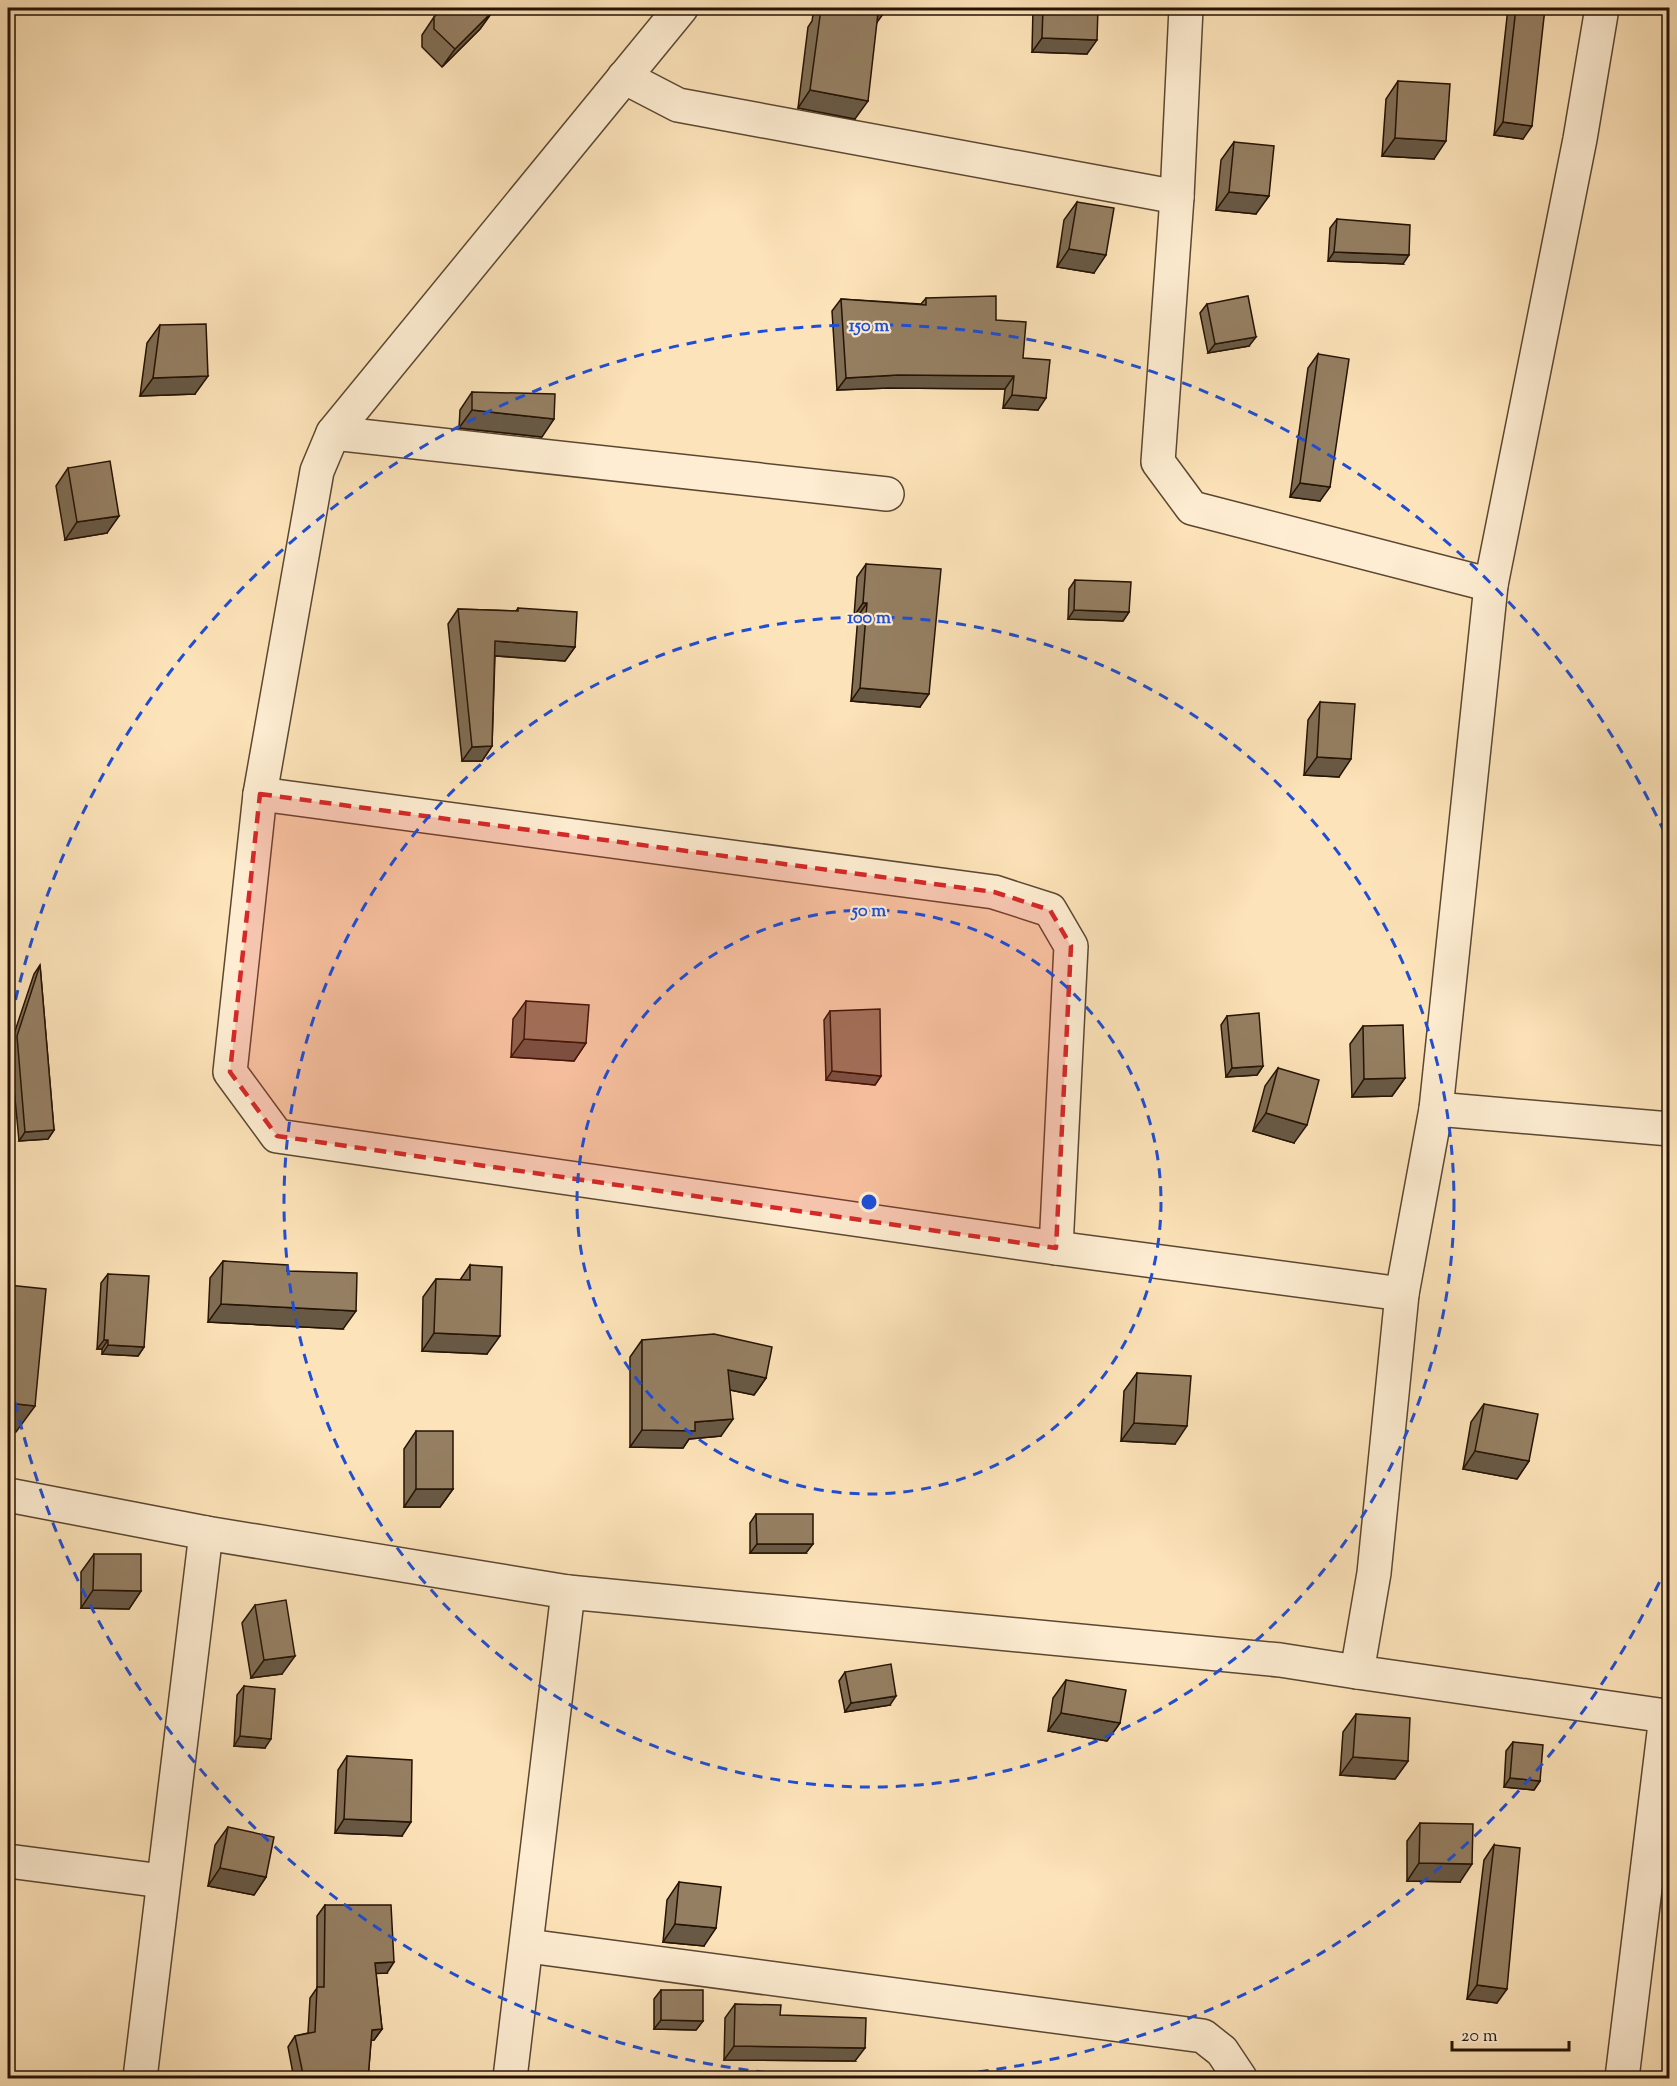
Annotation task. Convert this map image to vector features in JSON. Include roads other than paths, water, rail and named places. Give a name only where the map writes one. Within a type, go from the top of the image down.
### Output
[{"type":"street","points":[[681,8],[333,434],[318,471],[260,794],[230,1072],[277,1136],[1056,1248],[1402,1294]]},
{"type":"street","points":[[1186,8],[1177,197],[1158,462],[1192,508],[1491,585]]},
{"type":"street","points":[[1358,1672],[1374,1574],[1402,1294],[1436,1109],[1491,585],[1580,139],[1602,8]]},
{"type":"street","points":[[624,77],[678,105],[1177,197]]},
{"type":"street","points":[[333,434],[887,494]]},
{"type":"street","points":[[260,794],[994,892],[1050,910],[1071,946],[1056,1248]]},
{"type":"street","points":[[1436,1109],[1670,1129]]},
{"type":"street","points":[[8,1495],[206,1533],[568,1592],[1268,1659],[1668,1716],[1622,2079]]},
{"type":"street","points":[[140,2079],[162,1881],[206,1533]]},
{"type":"street","points":[[510,2079],[528,1946],[568,1592]]},
{"type":"street","points":[[8,1861],[162,1881]]},
{"type":"street","points":[[528,1946],[1203,2036],[1222,2051],[1240,2079]]}]
